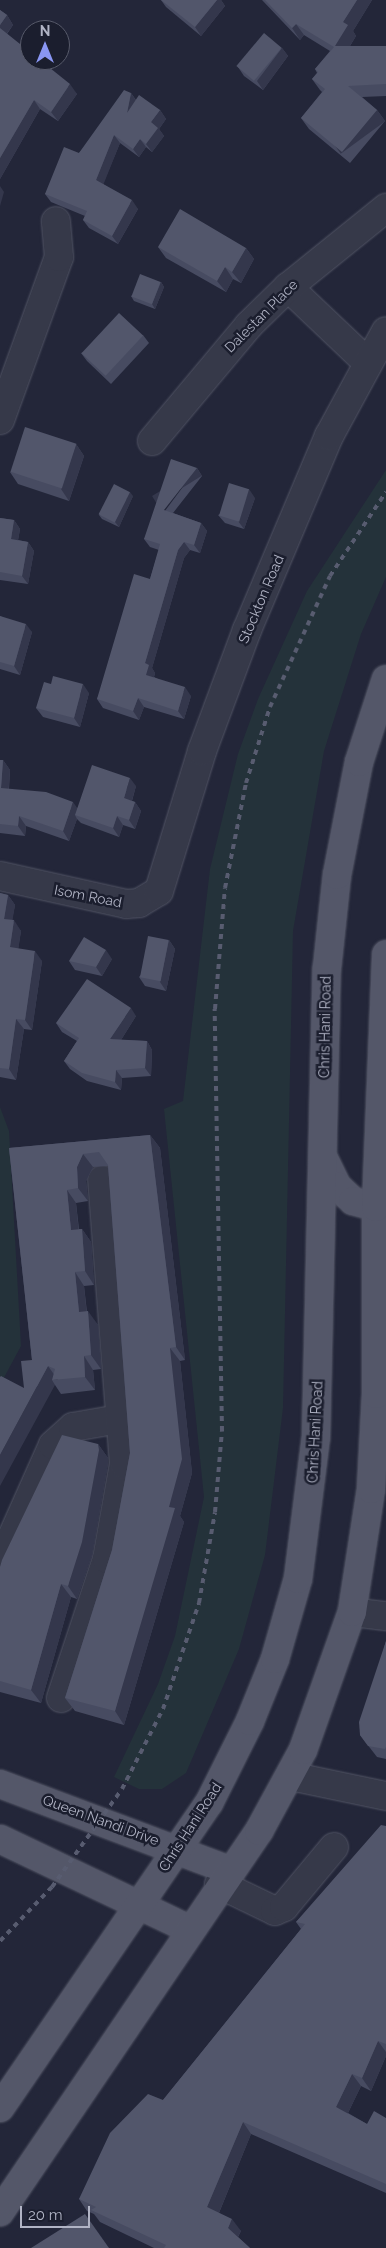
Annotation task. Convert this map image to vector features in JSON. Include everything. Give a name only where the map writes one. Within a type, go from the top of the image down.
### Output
[{"type":"main road","name":"Chris Hani Road","points":[[0,2108],[209,1803],[250,1721],[275,1659],[298,1579],[316,1437],[326,968],[337,875],[359,762],[386,679]]},
{"type":"main road","points":[[0,2212],[142,2007],[190,1928],[258,1831],[290,1776],[352,1612],[378,1502],[376,1394],[386,954]]},
{"type":"main road","points":[[323,1156],[338,1186],[353,1201],[381,1216]]},
{"type":"main road","name":"Queen Nandi Drive","points":[[0,1784],[178,1848],[224,1877]]},
{"type":"main road","points":[[0,1839],[190,1928]]},
{"type":"street","name":"Dalestan Place","points":[[152,441],[190,390],[288,287],[386,208]]},
{"type":"street","points":[[0,419],[59,257],[56,221]]},
{"type":"street","points":[[288,287],[366,361]]},
{"type":"street","name":"Stockton Road","points":[[166,879],[202,751],[247,630],[366,361],[386,331]]},
{"type":"street","name":"Isom Road","points":[[0,876],[126,904],[150,898],[166,879]]},
{"type":"street","points":[[61,1698],[107,1559],[118,1510],[124,1464],[102,1180]]},
{"type":"street","points":[[0,1564],[53,1445],[73,1427],[119,1418]]},
{"type":"street","points":[[352,1612],[386,1616]]},
{"type":"street","points":[[290,1776],[386,1796]]},
{"type":"street","points":[[224,1877],[275,1911],[284,1907],[334,1848]]},
{"type":"shaded area","points":[[386,470],[386,577],[361,634],[324,751],[293,931],[283,1408],[265,1555],[239,1649],[186,1773],[162,1789],[139,1789],[114,1777],[158,1684],[175,1636],[204,1497],[164,1109],[183,1101],[210,869],[238,754],[258,699],[307,591]]},
{"type":"shaded area","points":[[0,1107],[9,1131],[21,1346],[0,1385]]},
{"type":"building","points":[[161,0],[217,0],[195,27]]},
{"type":"building","points":[[265,0],[357,0],[343,22],[348,25],[335,46],[386,46],[386,84],[348,86],[377,110],[342,152],[301,118],[325,89],[312,79],[318,72],[315,69],[334,47],[296,24],[292,28]]},
{"type":"building","points":[[0,10],[7,15],[0,25]]},
{"type":"building","points":[[0,28],[20,44],[20,70],[52,70],[70,84],[51,112],[34,100],[0,158]]},
{"type":"building","points":[[264,33],[282,48],[254,81],[236,66]]},
{"type":"building","points":[[124,90],[131,93],[127,113],[139,95],[160,110],[151,122],[158,128],[146,144],[140,139],[133,149],[114,135],[96,180],[132,200],[112,236],[83,220],[87,211],[45,194],[64,147],[79,153]]},
{"type":"building","points":[[180,209],[246,248],[232,272],[225,267],[217,281],[158,247]]},
{"type":"building","points":[[140,274],[161,282],[152,304],[131,296]]},
{"type":"building","points":[[119,313],[143,336],[106,376],[81,353]]},
{"type":"building","points":[[25,427],[76,444],[62,488],[10,472]]},
{"type":"building","points":[[171,459],[197,468],[164,510],[201,523],[194,545],[184,542],[178,550],[145,663],[149,665],[146,675],[185,687],[178,711],[138,698],[133,711],[97,699],[134,574],[150,579],[160,544],[144,539]]},
{"type":"building","points":[[229,483],[249,489],[239,522],[219,516]]},
{"type":"building","points":[[114,484],[130,492],[115,522],[99,514]]},
{"type":"building","points":[[0,518],[14,520],[11,539],[28,542],[22,576],[0,572]]},
{"type":"building","points":[[0,616],[26,624],[14,666],[0,662]]},
{"type":"building","points":[[53,676],[83,684],[74,718],[36,708],[44,682],[51,684]]},
{"type":"building","points":[[0,760],[3,760],[1,788],[46,792],[73,802],[63,831],[19,816],[18,826],[0,824]]},
{"type":"building","points":[[92,765],[130,778],[124,798],[135,802],[129,820],[117,816],[113,828],[75,815]]},
{"type":"building","points":[[0,893],[8,895],[4,919],[14,920],[10,947],[35,951],[25,1020],[16,1019],[9,1069],[0,1068]]},
{"type":"building","points":[[148,936],[169,940],[161,981],[140,977]]},
{"type":"building","points":[[84,937],[106,950],[96,967],[69,961]]},
{"type":"building","points":[[87,979],[131,1008],[110,1039],[147,1041],[145,1068],[116,1070],[115,1082],[82,1073],[64,1061],[79,1038],[56,1023]]},
{"type":"building","points":[[150,1135],[176,1347],[170,1348],[182,1459],[169,1507],[175,1508],[115,1711],[65,1698],[112,1550],[130,1453],[108,1165],[99,1152],[83,1154],[77,1167],[78,1188],[67,1190],[71,1230],[82,1229],[85,1271],[75,1272],[79,1312],[88,1311],[91,1355],[84,1356],[85,1377],[52,1380],[55,1369],[48,1366],[0,1455],[0,1377],[24,1388],[21,1361],[32,1360],[9,1148]]},
{"type":"building","points":[[62,1435],[98,1444],[99,1450],[82,1542],[68,1586],[61,1584],[31,1690],[0,1681],[0,1567]]},
{"type":"building","points":[[386,1641],[385,1749],[368,1746],[360,1735],[359,1722]]},
{"type":"building","points":[[381,1825],[386,1826],[386,2044],[378,2041],[362,2078],[352,2074],[336,2107],[367,2124],[374,2111],[386,2118],[386,2184],[243,2122],[207,2207],[232,2219],[228,2228],[250,2248],[164,2248],[166,2245],[91,2210],[96,2207],[79,2199],[110,2133],[148,2094],[163,2100],[305,1924],[296,1922]]},
{"type":"building","points":[[85,2214],[109,2248],[31,2248]]},
{"type":"railway","points":[[0,1941],[52,1887],[122,1789],[163,1709],[199,1603],[215,1512],[222,1431],[215,1009],[225,888],[246,783],[270,707],[330,576],[386,492]]}]
